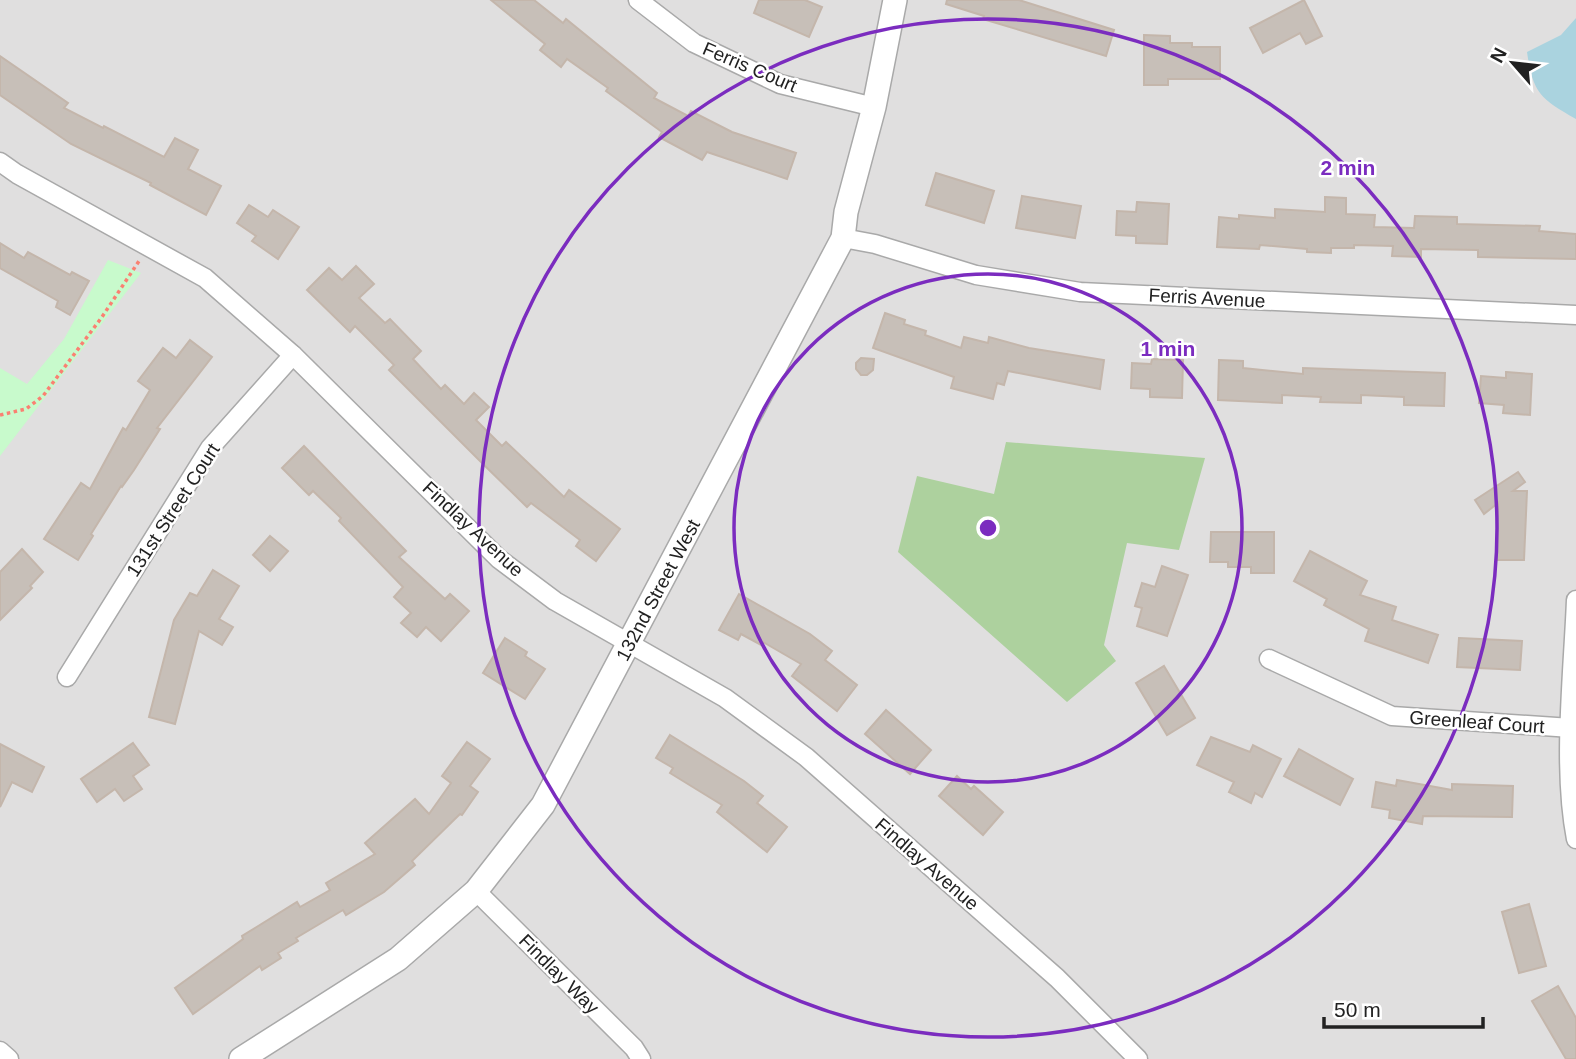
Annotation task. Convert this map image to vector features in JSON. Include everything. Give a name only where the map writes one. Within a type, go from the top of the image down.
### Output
[{"type":"street","name":"Ferris Court","points":[[638,0],[694,43],[780,84],[874,107]]},
{"type":"street","name":"132nd Street West","points":[[241,1059],[398,959],[476,891],[543,805],[844,238],[846,212],[874,107],[895,0]]},
{"type":"street","name":"Findlay Avenue","points":[[0,162],[16,174],[205,278],[293,355],[499,559],[555,601],[725,698],[806,757],[1057,978],[1139,1059]]},
{"type":"street","name":"Ferris Avenue","points":[[844,238],[875,244],[976,275],[1080,292],[1576,315]]},
{"type":"street","name":"131st Street Court","points":[[67,677],[210,448],[293,355]]},
{"type":"street","points":[[1576,600],[1571,729],[1571,813],[1576,839]]},
{"type":"street","name":"Greenleaf Court","points":[[1269,659],[1392,716],[1571,729]]},
{"type":"street","name":"Findlay Way","points":[[476,891],[634,1048],[641,1059]]},
{"type":"street","points":[[0,1052],[9,1059]]},
{"type":"path","points":[[0,415],[26,409],[43,396],[102,317],[148,248]]},
{"type":"shaded area","points":[[0,0],[1576,0],[1576,1059],[0,1059]]},
{"type":"green space","points":[[108,260],[141,273],[0,456],[0,368],[27,384],[64,339]]},
{"type":"green space","points":[[1006,442],[1205,458],[1179,550],[1127,543],[1104,645],[1116,661],[1067,702],[898,552],[917,476],[994,494]]},
{"type":"water","points":[[1576,18],[1576,119],[1554,106],[1541,94],[1532,77],[1527,52],[1561,35]]},
{"type":"building","points":[[491,0],[534,0],[563,23],[566,19],[657,93],[654,98],[688,116],[691,111],[732,132],[796,153],[787,179],[707,152],[702,160],[659,137],[662,132],[606,91],[608,88],[567,59],[561,67],[540,50],[545,44]]},
{"type":"building","points":[[759,0],[805,0],[822,7],[809,37],[754,13]]},
{"type":"building","points":[[947,0],[1019,0],[1114,30],[1106,56],[983,19],[984,16],[946,4]]},
{"type":"building","points":[[1304,0],[1322,36],[1306,44],[1300,33],[1263,53],[1250,28]]},
{"type":"building","points":[[1144,35],[1170,36],[1170,43],[1192,43],[1192,47],[1220,47],[1220,79],[1168,79],[1168,85],[1144,85]]},
{"type":"building","points":[[0,56],[68,103],[64,108],[164,157],[175,138],[198,150],[188,169],[221,186],[206,215],[150,185],[151,183],[71,144],[0,95]]},
{"type":"building","points":[[936,173],[994,191],[984,223],[926,205]]},
{"type":"building","points":[[1022,196],[1081,206],[1075,238],[1016,228]]},
{"type":"building","points":[[1325,197],[1346,198],[1346,214],[1375,215],[1374,227],[1414,228],[1415,216],[1457,217],[1457,224],[1540,226],[1539,231],[1576,234],[1576,259],[1478,257],[1478,250],[1421,249],[1421,257],[1392,256],[1393,246],[1354,245],[1354,248],[1331,248],[1331,253],[1260,245],[1259,249],[1217,247],[1219,217],[1239,219],[1239,215],[1275,218],[1275,209],[1325,212]]},
{"type":"building","points":[[1137,202],[1169,204],[1167,244],[1136,243],[1136,236],[1116,235],[1117,211],[1136,212]]},
{"type":"building","points":[[249,205],[268,217],[273,210],[299,227],[278,259],[252,241],[256,236],[237,223]]},
{"type":"building","points":[[0,243],[24,258],[28,252],[70,275],[72,272],[89,281],[70,315],[56,307],[58,301],[0,268]]},
{"type":"building","points":[[356,266],[374,284],[359,298],[385,323],[390,319],[421,351],[413,359],[441,389],[445,385],[464,404],[474,393],[489,407],[476,420],[502,446],[506,442],[564,497],[569,490],[620,529],[596,561],[576,546],[580,540],[531,503],[527,507],[389,370],[394,365],[355,326],[350,332],[307,290],[329,268],[342,280]]},
{"type":"building","points":[[885,313],[905,320],[904,324],[926,331],[925,335],[961,348],[964,337],[988,343],[989,337],[1029,348],[1104,360],[1100,389],[1008,371],[1004,385],[997,383],[993,399],[951,388],[954,377],[873,348]]},
{"type":"building","points":[[190,340],[212,357],[157,428],[160,429],[121,486],[78,560],[44,539],[81,483],[90,489],[123,428],[126,430],[150,390],[138,381],[163,348],[176,358]]},
{"type":"building","points":[[861,358],[874,359],[873,370],[867,375],[861,375],[856,369],[856,363]]},
{"type":"building","points":[[1152,359],[1183,360],[1182,398],[1150,397],[1150,389],[1131,388],[1132,363],[1151,364]]},
{"type":"building","points":[[1219,360],[1243,361],[1243,368],[1303,374],[1303,368],[1445,373],[1444,406],[1404,405],[1404,397],[1361,395],[1361,403],[1320,402],[1321,397],[1282,395],[1282,403],[1218,400]]},
{"type":"building","points":[[1506,372],[1532,374],[1530,415],[1503,413],[1504,405],[1479,403],[1481,376],[1506,378]]},
{"type":"building","points":[[304,446],[406,551],[399,557],[445,599],[450,594],[469,611],[441,641],[426,627],[417,637],[401,623],[411,613],[394,597],[403,587],[339,521],[341,518],[313,491],[309,495],[282,468]]},
{"type":"building","points":[[1518,472],[1525,482],[1513,491],[1527,491],[1524,560],[1497,560],[1498,503],[1484,514],[1475,500]]},
{"type":"building","points":[[1211,532],[1274,532],[1274,573],[1251,573],[1251,567],[1228,567],[1228,562],[1210,562]]},
{"type":"building","points":[[270,536],[288,551],[270,571],[253,555]]},
{"type":"building","points":[[22,549],[43,572],[30,586],[32,588],[0,620],[0,572]]},
{"type":"building","points":[[1310,551],[1367,581],[1360,595],[1396,607],[1392,620],[1438,635],[1428,663],[1365,641],[1369,629],[1324,605],[1327,599],[1294,581]]},
{"type":"building","points":[[1162,566],[1188,575],[1167,636],[1137,626],[1142,608],[1135,606],[1142,583],[1155,587]]},
{"type":"building","points":[[213,570],[239,586],[219,619],[233,627],[222,645],[199,631],[175,724],[149,717],[174,620],[190,593],[197,596]]},
{"type":"building","points":[[739,594],[810,634],[832,651],[825,660],[857,685],[837,711],[792,676],[801,664],[763,642],[761,645],[741,634],[738,640],[719,630]]},
{"type":"building","points":[[505,638],[527,652],[525,656],[545,669],[525,699],[483,673]]},
{"type":"building","points":[[1459,638],[1522,641],[1520,670],[1457,667]]},
{"type":"building","points":[[1164,666],[1195,718],[1167,735],[1136,683]]},
{"type":"building","points":[[886,710],[931,750],[910,774],[865,734]]},
{"type":"building","points":[[670,735],[744,781],[763,796],[757,803],[787,827],[767,852],[717,812],[722,805],[670,773],[673,768],[656,758]]},
{"type":"building","points":[[1211,737],[1250,752],[1253,745],[1281,759],[1262,797],[1255,793],[1251,803],[1229,792],[1234,782],[1197,765]]},
{"type":"building","points":[[467,742],[490,759],[470,786],[478,792],[462,815],[412,861],[415,865],[384,892],[346,915],[343,910],[296,938],[298,941],[278,953],[281,958],[262,970],[260,966],[193,1014],[175,988],[243,939],[242,936],[297,902],[300,907],[330,890],[326,883],[375,854],[365,843],[415,799],[429,814],[451,783],[442,776]]},
{"type":"building","points":[[133,743],[149,765],[133,776],[142,789],[124,801],[115,789],[97,802],[81,779]]},
{"type":"building","points":[[0,744],[44,767],[32,792],[12,782],[0,807]]},
{"type":"building","points":[[1299,749],[1353,779],[1340,805],[1284,776]]},
{"type":"building","points":[[957,776],[971,789],[974,786],[1003,812],[983,835],[939,796]]},
{"type":"building","points":[[1397,780],[1452,790],[1452,784],[1513,786],[1512,817],[1423,816],[1422,824],[1389,818],[1390,810],[1372,807],[1376,782],[1396,786]]},
{"type":"building","points":[[1529,904],[1546,966],[1519,973],[1502,912]]},
{"type":"building","points":[[1558,986],[1576,1018],[1576,1059],[1566,1059],[1532,1001]]}]
